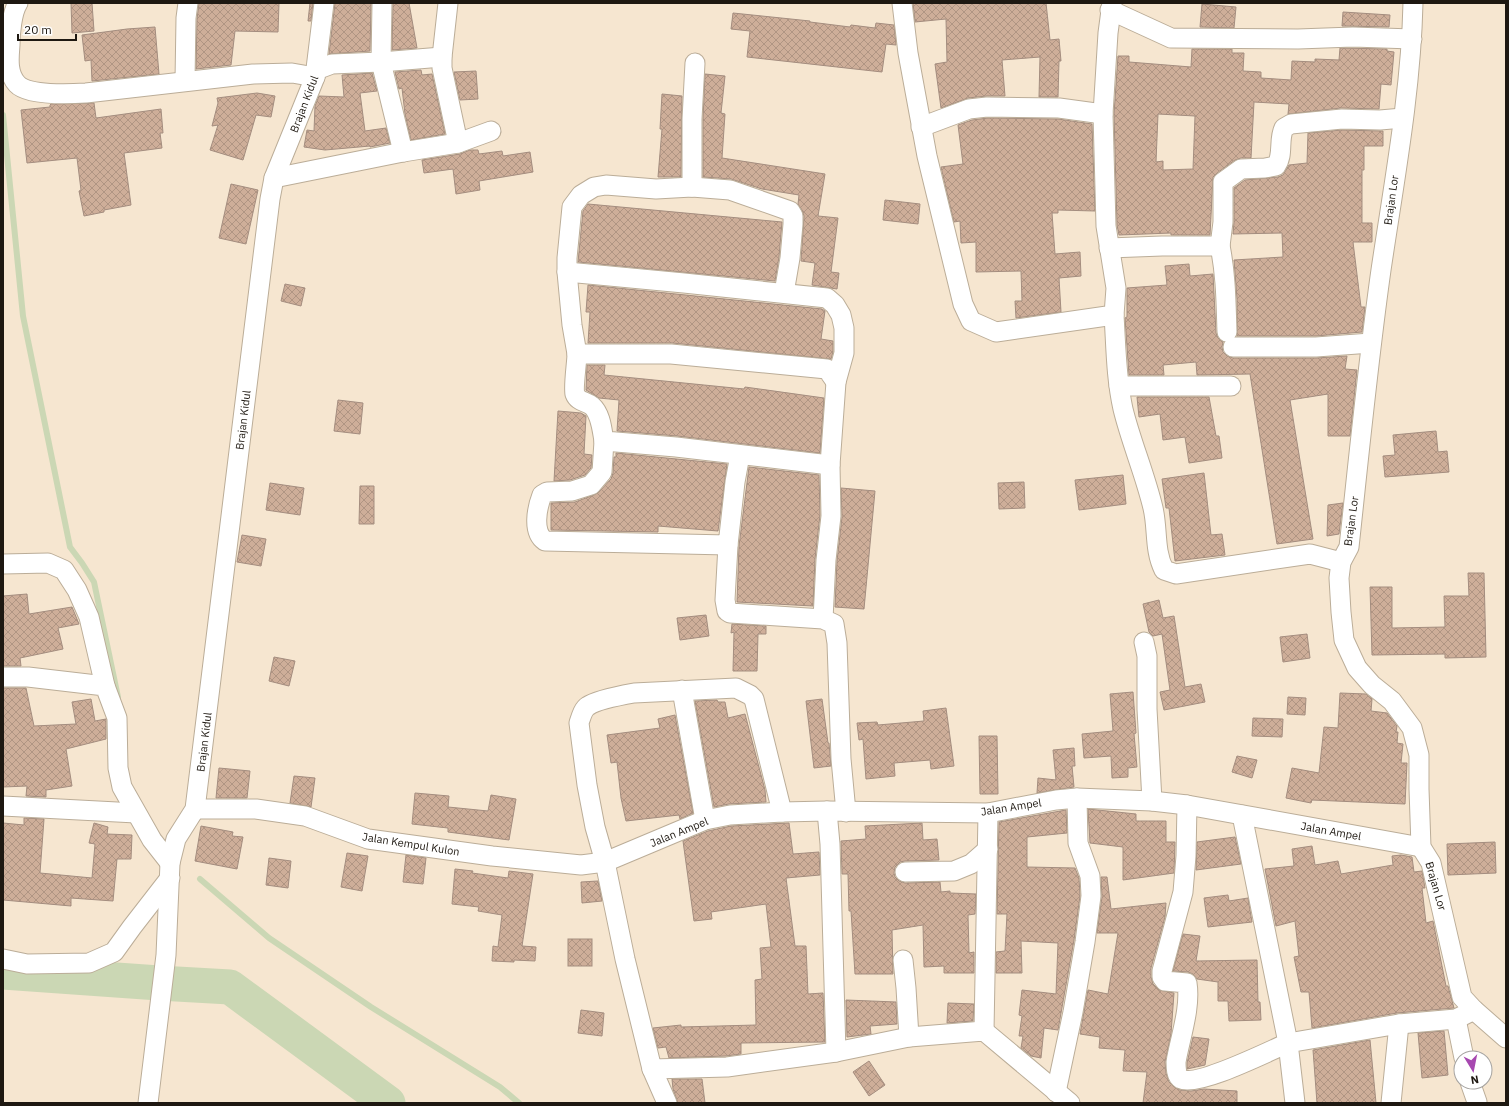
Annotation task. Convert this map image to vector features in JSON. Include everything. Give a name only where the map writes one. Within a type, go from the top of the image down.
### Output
[{"type":"street","points":[[18,3],[10,32],[9,63],[11,72],[17,84],[25,89],[35,92],[86,93],[260,74],[316,73],[332,64],[442,57]]},
{"type":"street","points":[[185,81],[188,3]]},
{"type":"street","name":"Brajan Kidul","points":[[170,870],[176,839],[195,809],[274,178],[316,73],[324,3]]},
{"type":"street","points":[[382,3],[381,62],[402,152]]},
{"type":"street","points":[[448,3],[442,68],[458,143]]},
{"type":"street","points":[[902,3],[908,53],[921,127],[945,235],[963,304],[971,321],[996,332],[1114,315]]},
{"type":"street","name":"Brajan Lor","points":[[1413,3],[1412,39],[1403,118],[1370,344],[1349,547],[1341,562],[1339,578],[1341,612],[1344,640],[1357,668],[1372,685],[1392,702],[1412,728],[1419,755],[1421,847],[1431,863],[1462,997],[1474,1010],[1506,1038]]},
{"type":"street","points":[[1341,562],[1310,554],[1176,574],[1164,570],[1159,559],[1150,495],[1123,409],[1119,386],[1114,315],[1116,288],[1106,226],[1103,114],[1111,7],[1171,38],[1298,39],[1353,37],[1412,39]]},
{"type":"street","points":[[692,187],[692,118],[695,63]]},
{"type":"street","points":[[921,127],[969,109],[988,107],[1059,108],[1103,114]]},
{"type":"street","points":[[1370,344],[1316,347],[1230,340],[1223,262],[1220,246],[1223,222],[1223,182],[1241,169],[1276,166],[1280,160],[1281,134],[1284,128],[1291,124],[1342,119],[1380,120],[1403,118]]},
{"type":"street","points":[[274,178],[402,152],[458,143],[491,131]]},
{"type":"street","points":[[728,545],[545,541],[540,538],[537,526],[542,495],[547,492],[572,491],[591,486],[602,472],[604,441],[600,420],[595,410],[591,406],[579,400],[574,393],[577,354],[572,325],[567,272],[572,207],[580,194],[594,186],[606,185],[656,189],[692,187],[730,190],[790,210],[793,216],[793,224],[790,258],[784,293]]},
{"type":"street","points":[[1109,248],[1220,246]]},
{"type":"street","points":[[567,272],[827,298],[835,305],[841,315],[844,328],[844,352],[836,382],[830,465],[831,516],[826,560],[823,619]]},
{"type":"street","points":[[577,354],[671,354],[827,369],[836,382]]},
{"type":"street","points":[[1119,386],[1231,386]]},
{"type":"street","points":[[604,441],[676,447],[830,465]]},
{"type":"street","points":[[740,455],[735,482],[728,545],[725,600],[727,611],[730,613],[823,619],[834,624],[837,643],[840,759],[846,812]]},
{"type":"street","points":[[3,564],[48,563],[64,570],[77,590],[89,617],[105,686],[117,718],[118,768],[122,787],[170,870],[166,955],[148,1103]]},
{"type":"street","points":[[1144,642],[1147,656],[1147,708],[1152,801]]},
{"type":"street","points":[[3,676],[28,677],[105,686]]},
{"type":"street","points":[[667,1103],[652,1069],[625,959],[605,862],[595,827],[587,785],[579,723],[582,714],[587,706],[618,696],[682,690],[736,688],[750,694],[754,699],[782,812]]},
{"type":"street","points":[[682,690],[705,820]]},
{"type":"street","points":[[1063,1097],[1074,1004],[1086,942],[1091,896],[1090,876],[1078,842],[1076,798]]},
{"type":"street","name":"Jalan Ampel","points":[[605,862],[705,820],[730,815],[827,811],[988,813],[1056,800],[1076,798],[1152,801],[1187,805],[1421,847]]},
{"type":"street","points":[[1187,805],[1186,856],[1183,892],[1162,971],[1162,977],[1165,981],[1187,983],[1187,1004],[1176,1064],[1178,1075],[1181,1079],[1194,1080],[1212,1075],[1288,1043],[1399,1024],[1456,1019],[1474,1010]]},
{"type":"street","points":[[3,806],[136,813]]},
{"type":"street","name":"Jalan Kempul Kulon","points":[[195,809],[256,809],[304,816],[368,839],[492,856],[581,864],[605,862]]},
{"type":"street","points":[[827,811],[830,844],[836,1052]]},
{"type":"street","points":[[984,1031],[988,813]]},
{"type":"street","points":[[1242,815],[1288,1043],[1295,1103]]},
{"type":"street","points":[[905,872],[954,871],[971,864],[988,849]]},
{"type":"street","points":[[3,959],[27,964],[89,963],[114,952],[170,870]]},
{"type":"street","points":[[903,960],[909,1038]]},
{"type":"street","points":[[1456,1019],[1462,1050]]},
{"type":"street","points":[[1391,1103],[1399,1024]]},
{"type":"street","points":[[652,1069],[726,1067],[836,1052],[909,1038],[984,1031],[1063,1097]]},
{"type":"street","points":[[1473,1090],[1477,1102]]},
{"type":"building","points":[[71,3],[92,3],[94,31],[72,33]]},
{"type":"building","points":[[199,3],[279,3],[278,32],[235,31],[231,65],[196,69],[197,19]]},
{"type":"building","points":[[310,3],[313,3],[311,21],[308,21]]},
{"type":"building","points":[[335,3],[371,3],[370,51],[329,54]]},
{"type":"building","points":[[393,3],[409,3],[417,48],[392,50]]},
{"type":"building","points":[[913,3],[1046,3],[1050,40],[1059,39],[1061,61],[1059,61],[1058,97],[1039,97],[1040,57],[1002,60],[1005,96],[968,98],[941,108],[935,64],[947,62],[946,19],[915,22]]},
{"type":"building","points":[[1202,4],[1236,7],[1234,28],[1200,27]]},
{"type":"building","points":[[1343,12],[1390,15],[1389,27],[1342,26]]},
{"type":"building","points":[[733,13],[810,21],[850,27],[851,25],[875,28],[876,23],[894,25],[896,45],[886,44],[882,72],[747,57],[750,31],[731,29]]},
{"type":"building","points":[[155,27],[159,74],[92,81],[91,60],[85,61],[82,35]]},
{"type":"building","points":[[1340,48],[1387,49],[1387,51],[1394,52],[1391,85],[1381,84],[1379,109],[1341,108],[1288,114],[1289,104],[1254,102],[1251,158],[1241,158],[1235,160],[1213,177],[1210,235],[1171,235],[1171,233],[1119,235],[1117,225],[1114,114],[1118,56],[1129,56],[1129,62],[1191,67],[1192,49],[1232,49],[1232,53],[1244,53],[1243,71],[1261,72],[1261,78],[1291,80],[1292,61],[1315,62],[1315,59],[1339,60]],"holes":[[[1158,114],[1195,116],[1193,169],[1163,170],[1163,161],[1156,162]]]},
{"type":"building","points":[[421,70],[422,75],[432,74],[445,134],[411,140],[405,114],[402,88],[399,89],[395,72]]},
{"type":"building","points":[[476,71],[478,99],[460,100],[454,72]]},
{"type":"building","points":[[372,73],[377,91],[360,93],[365,131],[386,128],[390,143],[370,147],[325,150],[304,147],[307,130],[314,131],[315,106],[319,96],[344,97],[342,75]]},
{"type":"building","points":[[705,74],[725,76],[721,113],[725,114],[722,158],[825,174],[818,216],[838,218],[831,272],[839,273],[837,289],[812,285],[815,263],[801,261],[804,216],[798,204],[799,195],[762,189],[731,179],[703,177]]},
{"type":"building","points":[[257,93],[275,96],[271,117],[256,115],[243,160],[210,150],[218,125],[212,126],[218,103],[217,98]]},
{"type":"building","points":[[662,94],[682,96],[681,177],[658,177],[662,129],[660,129]]},
{"type":"building","points":[[94,103],[96,118],[161,109],[163,133],[160,133],[162,148],[124,153],[131,205],[104,210],[104,212],[84,216],[79,191],[81,190],[77,158],[27,163],[21,110],[50,107],[51,104]]},
{"type":"building","points":[[988,118],[1058,119],[1092,124],[1095,211],[1058,210],[1058,213],[1052,213],[1055,254],[1080,252],[1081,276],[1059,278],[1061,312],[1016,318],[1015,301],[1022,301],[1021,271],[976,272],[976,242],[961,243],[960,221],[954,222],[941,167],[963,164],[958,125],[972,120]]},
{"type":"building","points":[[1342,130],[1383,131],[1383,146],[1364,146],[1364,170],[1362,170],[1362,223],[1372,223],[1372,242],[1353,242],[1361,307],[1365,307],[1362,332],[1316,336],[1237,336],[1237,299],[1234,260],[1283,257],[1282,233],[1233,234],[1234,188],[1245,180],[1278,177],[1283,175],[1289,165],[1307,163],[1308,133]]},
{"type":"building","points":[[470,150],[478,150],[479,154],[502,151],[503,156],[530,152],[533,172],[479,181],[480,190],[456,194],[453,169],[424,173],[422,160],[460,154]]},
{"type":"building","points":[[231,184],[258,190],[246,244],[219,238]]},
{"type":"building","points":[[885,200],[920,204],[918,224],[883,220]]},
{"type":"building","points":[[588,204],[782,222],[775,281],[578,262],[583,211]]},
{"type":"building","points":[[1189,264],[1190,276],[1213,274],[1216,333],[1218,338],[1223,342],[1223,352],[1227,356],[1233,358],[1316,358],[1347,356],[1345,369],[1357,370],[1350,436],[1328,436],[1328,394],[1290,400],[1313,539],[1277,544],[1250,374],[1197,375],[1196,362],[1163,365],[1164,375],[1129,375],[1125,318],[1127,317],[1127,288],[1167,285],[1165,266]]},
{"type":"building","points":[[285,284],[305,288],[301,306],[281,301]]},
{"type":"building","points":[[588,285],[822,309],[825,311],[821,339],[833,341],[833,352],[831,359],[672,343],[588,343],[590,312],[586,312]]},
{"type":"building","points":[[587,365],[605,365],[604,375],[744,389],[745,387],[824,398],[820,453],[677,436],[617,431],[619,400],[599,398],[586,390]]},
{"type":"building","points":[[1137,397],[1209,397],[1216,436],[1219,436],[1222,458],[1189,463],[1185,437],[1163,440],[1160,414],[1139,417]]},
{"type":"building","points":[[338,400],[363,403],[360,434],[334,431]]},
{"type":"building","points":[[558,411],[581,413],[586,416],[584,454],[592,455],[591,468],[585,475],[570,480],[554,481]]},
{"type":"building","points":[[1436,431],[1438,452],[1447,451],[1449,472],[1385,477],[1383,456],[1395,455],[1393,435]]},
{"type":"building","points":[[616,453],[727,464],[718,531],[658,526],[658,532],[551,530],[551,503],[575,502],[599,492],[611,479],[614,457],[616,457]]},
{"type":"building","points":[[749,467],[819,475],[820,515],[815,559],[813,606],[737,602],[739,546]]},
{"type":"building","points":[[1204,473],[1211,535],[1222,534],[1225,555],[1175,561],[1169,508],[1166,508],[1162,479]]},
{"type":"building","points":[[1123,475],[1126,504],[1079,510],[1075,480]]},
{"type":"building","points":[[1024,482],[1025,508],[999,509],[998,483]]},
{"type":"building","points":[[270,483],[304,488],[300,515],[266,510]]},
{"type":"building","points":[[360,486],[374,486],[374,524],[359,524]]},
{"type":"building","points":[[841,488],[875,491],[864,609],[835,607],[837,561],[842,517]]},
{"type":"building","points":[[1343,503],[1339,534],[1327,536],[1328,505]]},
{"type":"building","points":[[242,535],[266,539],[261,566],[237,562]]},
{"type":"building","points":[[1468,573],[1484,573],[1486,657],[1445,658],[1445,654],[1372,655],[1370,587],[1392,587],[1392,628],[1445,627],[1444,596],[1469,596]]},
{"type":"building","points":[[27,594],[29,614],[72,607],[79,624],[58,628],[63,649],[20,658],[21,666],[3,666],[3,596]]},
{"type":"building","points":[[1159,600],[1163,618],[1174,616],[1185,687],[1201,684],[1205,702],[1164,710],[1160,692],[1170,690],[1162,634],[1153,636],[1149,632],[1143,604]]},
{"type":"building","points":[[706,615],[709,636],[680,640],[677,618]]},
{"type":"building","points":[[732,624],[766,626],[766,634],[758,634],[757,671],[733,671],[734,632],[731,633]]},
{"type":"building","points":[[1307,634],[1310,658],[1283,662],[1280,637]]},
{"type":"building","points":[[274,657],[295,661],[289,686],[269,681]]},
{"type":"building","points":[[3,688],[26,688],[34,726],[76,724],[72,702],[91,699],[95,721],[106,719],[106,739],[66,749],[72,786],[46,790],[46,797],[26,796],[27,786],[3,787]]},
{"type":"building","points":[[1133,692],[1136,733],[1134,734],[1137,767],[1128,768],[1128,777],[1112,778],[1111,756],[1084,758],[1082,734],[1113,731],[1110,694]]},
{"type":"building","points":[[1340,693],[1366,694],[1372,699],[1371,711],[1387,713],[1397,726],[1397,743],[1403,744],[1401,763],[1407,763],[1405,804],[1312,800],[1311,803],[1286,798],[1292,768],[1319,773],[1324,727],[1338,728]]},
{"type":"building","points":[[1288,697],[1306,698],[1305,715],[1287,714]]},
{"type":"building","points":[[822,699],[831,766],[814,768],[806,701]]},
{"type":"building","points":[[717,700],[718,702],[725,702],[728,718],[745,714],[765,790],[766,802],[729,804],[714,807],[695,701]]},
{"type":"building","points":[[946,708],[954,766],[931,769],[930,760],[894,763],[895,776],[866,779],[863,739],[859,740],[857,723],[877,722],[878,725],[924,721],[923,711]]},
{"type":"building","points":[[675,715],[693,813],[680,819],[679,815],[626,821],[621,798],[617,762],[611,763],[607,735],[660,728],[658,719]]},
{"type":"building","points":[[1253,718],[1283,719],[1282,737],[1252,736]]},
{"type":"building","points":[[979,736],[997,736],[998,794],[980,794]]},
{"type":"building","points":[[1074,748],[1075,766],[1072,766],[1074,787],[1037,793],[1038,778],[1056,780],[1053,750]]},
{"type":"building","points":[[1237,756],[1257,760],[1252,778],[1232,772]]},
{"type":"building","points":[[219,768],[250,771],[247,798],[216,798]]},
{"type":"building","points":[[294,776],[315,778],[311,807],[290,803]]},
{"type":"building","points":[[415,793],[449,796],[448,807],[488,811],[491,795],[516,799],[509,840],[448,832],[448,828],[412,824]]},
{"type":"building","points":[[1088,809],[1136,814],[1136,821],[1166,821],[1166,842],[1175,842],[1174,873],[1123,880],[1123,847],[1090,843]]},
{"type":"building","points":[[1066,810],[1067,833],[1027,837],[1027,867],[1075,868],[1079,878],[1080,896],[1074,940],[1058,1030],[1044,1028],[1041,1058],[1031,1056],[1021,1048],[1023,1036],[1019,1036],[1022,1016],[1019,1015],[1022,990],[1056,994],[1058,943],[1021,941],[1022,973],[996,973],[996,952],[1005,951],[1007,914],[997,914],[999,822]]},
{"type":"building","points":[[24,818],[44,819],[40,873],[92,878],[95,844],[89,843],[94,823],[108,827],[107,834],[132,835],[131,859],[117,859],[113,901],[71,898],[71,906],[3,900],[3,823],[24,825]]},
{"type":"building","points":[[789,823],[793,854],[819,852],[820,875],[786,878],[795,946],[806,946],[808,994],[823,993],[825,1042],[741,1043],[741,1054],[669,1058],[666,1047],[658,1048],[653,1028],[681,1025],[681,1027],[756,1025],[755,980],[762,979],[760,948],[771,947],[766,904],[711,912],[712,919],[694,921],[683,841],[708,831],[731,826]]},
{"type":"building","points":[[922,823],[923,840],[937,839],[939,860],[900,862],[895,867],[895,877],[899,881],[905,883],[940,882],[941,892],[950,891],[950,893],[976,894],[975,914],[968,915],[969,953],[974,952],[974,973],[944,973],[944,966],[924,967],[923,925],[892,930],[893,974],[855,974],[851,911],[849,911],[848,874],[842,874],[841,841],[866,839],[865,826]]},
{"type":"building","points":[[201,826],[233,832],[232,836],[243,837],[237,869],[195,861]]},
{"type":"building","points":[[1235,837],[1241,864],[1196,870],[1197,842]]},
{"type":"building","points":[[1495,842],[1496,873],[1448,875],[1447,844]]},
{"type":"building","points":[[1312,846],[1315,865],[1338,861],[1341,874],[1393,865],[1392,856],[1401,855],[1412,857],[1414,872],[1422,871],[1425,888],[1422,888],[1426,923],[1433,921],[1446,986],[1448,986],[1454,1008],[1397,1013],[1312,1028],[1309,992],[1301,992],[1294,957],[1299,956],[1295,921],[1276,926],[1265,869],[1294,866],[1292,849]]},
{"type":"building","points":[[347,853],[368,856],[362,891],[341,887]]},
{"type":"building","points":[[406,855],[426,858],[423,884],[403,882]]},
{"type":"building","points":[[269,858],[291,861],[288,888],[266,885]]},
{"type":"building","points":[[455,869],[508,878],[509,871],[533,874],[522,946],[536,947],[535,961],[492,961],[493,946],[498,947],[502,915],[478,911],[479,907],[452,904]]},
{"type":"building","points":[[1101,877],[1107,877],[1111,909],[1166,903],[1165,917],[1151,968],[1151,977],[1153,984],[1159,990],[1174,993],[1171,1034],[1165,1062],[1169,1082],[1180,1090],[1191,1091],[1204,1089],[1237,1091],[1237,1103],[1143,1103],[1147,1072],[1123,1071],[1125,1050],[1099,1048],[1100,1037],[1080,1034],[1088,990],[1108,994],[1118,933],[1097,933],[1102,897]]},
{"type":"building","points":[[598,881],[602,901],[582,903],[581,882]]},
{"type":"building","points":[[1228,895],[1229,901],[1248,898],[1252,922],[1208,927],[1204,898]]},
{"type":"building","points":[[1183,934],[1200,936],[1196,961],[1257,960],[1258,1002],[1260,1002],[1261,1020],[1229,1021],[1228,1001],[1218,1001],[1218,982],[1197,979],[1193,974],[1188,972],[1173,971]]},
{"type":"building","points":[[568,939],[592,939],[592,966],[568,966]]},
{"type":"building","points":[[846,1000],[896,1002],[897,1024],[870,1026],[871,1034],[847,1037]]},
{"type":"building","points":[[948,1003],[974,1004],[973,1021],[947,1023]]},
{"type":"building","points":[[581,1010],[604,1013],[602,1036],[578,1033]]},
{"type":"building","points":[[1444,1031],[1448,1075],[1422,1078],[1418,1033]]},
{"type":"building","points":[[1193,1037],[1209,1039],[1205,1065],[1187,1069],[1187,1063]]},
{"type":"building","points":[[1370,1040],[1376,1103],[1317,1103],[1313,1050]]},
{"type":"building","points":[[869,1061],[885,1085],[869,1096],[853,1072]]},
{"type":"building","points":[[672,1079],[702,1079],[705,1103],[678,1103],[673,1089]]},
{"type":"waterway","points":[[3,115],[23,316],[70,547],[94,582],[118,697]]},
{"type":"waterway","points":[[200,879],[269,938],[371,1007],[500,1087],[519,1103]]},
{"type":"waterway","points":[[3,972],[230,987],[388,1103]]}]
